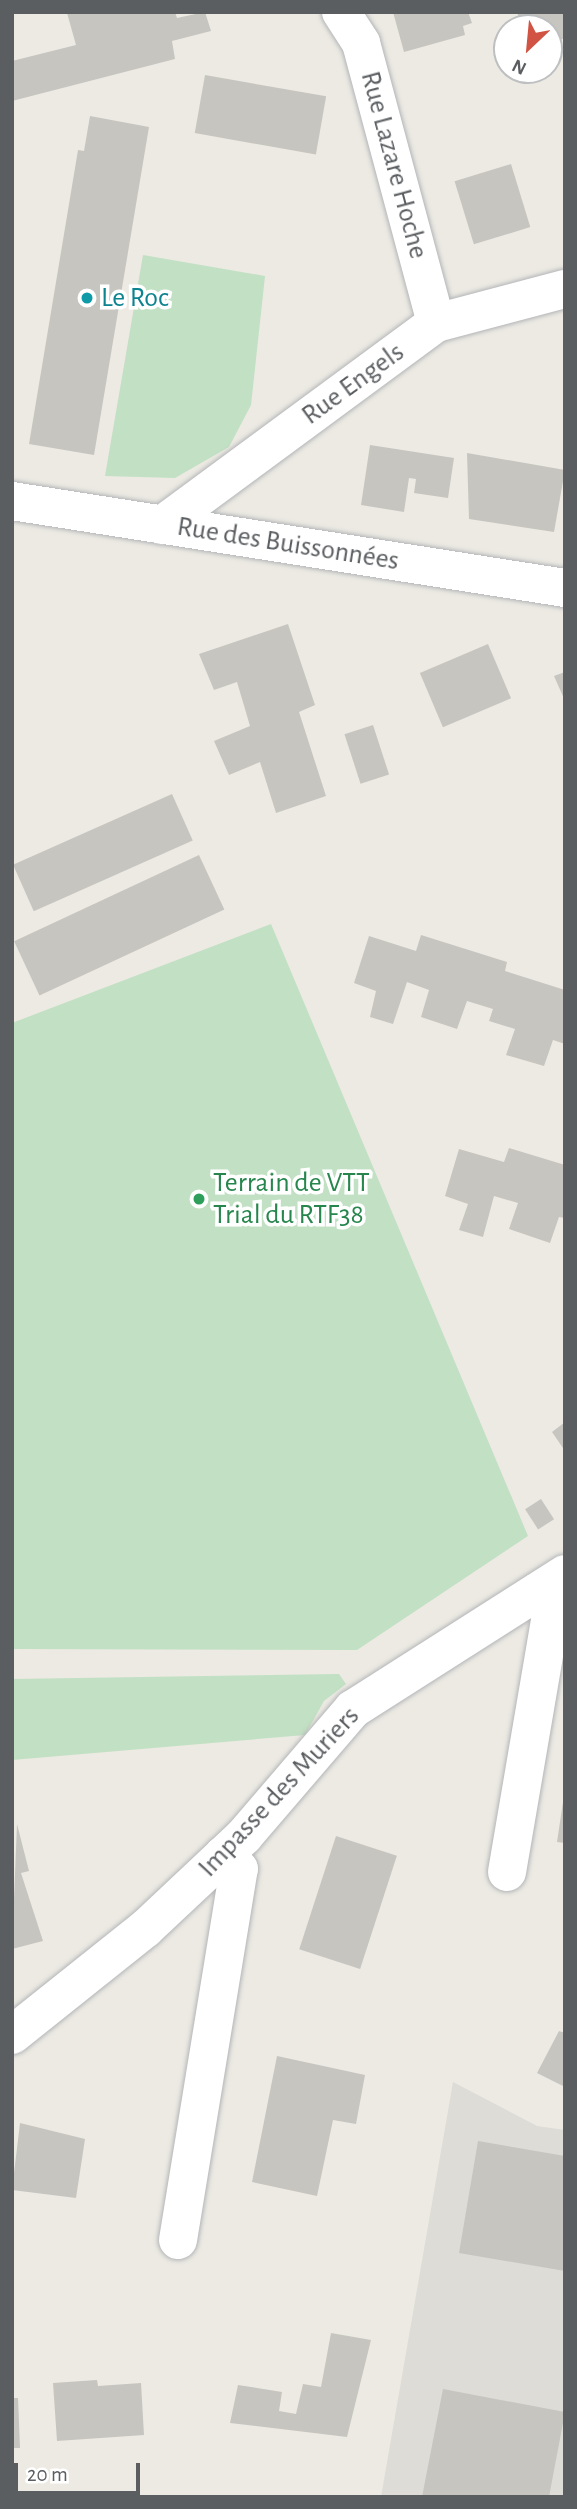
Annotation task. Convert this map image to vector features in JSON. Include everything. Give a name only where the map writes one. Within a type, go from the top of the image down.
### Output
[{"type":"street","name":"Rue Lazare Hoche","points":[[341,12],[361,43],[436,323]]},
{"type":"street","name":"Rue Engels","points":[[162,525],[436,323],[565,289]]},
{"type":"street","name":"Rue des Buissonnées","points":[[12,500],[565,588]]},
{"type":"street","name":"Impasse des Muriers","points":[[12,2035],[145,1929],[223,1855],[353,1709],[551,1583]]},
{"type":"street","points":[[507,1872],[551,1614],[551,1583]]},
{"type":"street","points":[[177,2240],[239,1869],[223,1855]]},
{"type":"shaded area","points":[[453,2082],[537,2126],[565,2130],[565,2497],[381,2497]]},
{"type":"green space","points":[[143,255],[265,276],[251,405],[229,447],[175,478],[105,476]]},
{"type":"green space","name":"Terrain de VTT Trial du RTF38","points":[[271,924],[528,1536],[357,1650],[12,1649],[12,1023]]},
{"type":"green space","points":[[339,1674],[346,1684],[324,1701],[305,1735],[12,1760],[12,1679]]},
{"type":"building","points":[[175,12],[177,18],[205,12],[211,31],[172,41],[175,59],[12,101],[12,61],[76,45],[67,13]]},
{"type":"building","points":[[393,12],[468,12],[472,23],[463,26],[465,35],[404,52]]},
{"type":"building","points":[[565,12],[565,38],[563,39],[563,14],[518,14]]},
{"type":"building","points":[[205,75],[326,96],[316,154],[195,133]]},
{"type":"building","name":"Le Roc","points":[[90,116],[149,127],[94,455],[29,444],[78,150],[84,151]]},
{"type":"building","points":[[511,164],[530,227],[474,244],[455,181]]},
{"type":"building","points":[[370,445],[454,458],[448,498],[414,493],[416,479],[409,478],[404,512],[361,505]]},
{"type":"building","points":[[467,453],[565,470],[554,532],[469,519]]},
{"type":"building","points":[[288,624],[315,705],[299,712],[326,796],[276,813],[260,762],[229,775],[214,741],[250,726],[237,682],[214,690],[199,654]]},
{"type":"building","points":[[488,644],[511,698],[443,727],[420,673]]},
{"type":"building","points":[[565,672],[565,701],[554,676]]},
{"type":"building","points":[[373,725],[389,774],[361,784],[344,734]]},
{"type":"building","points":[[172,794],[193,841],[34,911],[13,865]]},
{"type":"building","points":[[199,855],[224,909],[39,996],[14,941]]},
{"type":"building","points":[[421,935],[507,962],[505,971],[565,990],[565,1044],[553,1040],[544,1066],[506,1055],[515,1029],[489,1021],[493,1009],[467,1001],[457,1029],[421,1017],[429,990],[407,982],[393,1024],[370,1017],[376,991],[354,983],[369,936],[416,951]]},
{"type":"building","points":[[509,1148],[565,1165],[565,1218],[559,1217],[550,1243],[509,1229],[518,1203],[494,1196],[483,1237],[459,1230],[468,1204],[445,1196],[459,1149],[504,1162]]},
{"type":"building","points":[[565,1422],[565,1451],[552,1432]]},
{"type":"building","points":[[541,1499],[554,1519],[538,1529],[525,1509]]},
{"type":"building","points":[[565,1802],[565,1843],[557,1842]]},
{"type":"building","points":[[17,1824],[29,1871],[21,1873],[43,1941],[12,1949]]},
{"type":"building","points":[[336,1836],[397,1856],[360,1969],[299,1949]]},
{"type":"building","points":[[559,2031],[565,2033],[565,2087],[537,2073]]},
{"type":"building","points":[[277,2056],[365,2075],[356,2124],[333,2120],[317,2196],[252,2182]]},
{"type":"building","points":[[20,2123],[85,2139],[76,2198],[12,2190]]},
{"type":"building","points":[[478,2141],[565,2156],[565,2271],[459,2253]]},
{"type":"building","points":[[331,2333],[371,2340],[347,2437],[230,2423],[238,2385],[282,2392],[279,2411],[296,2414],[303,2384],[321,2387]]},
{"type":"building","points":[[97,2380],[98,2386],[141,2383],[144,2435],[57,2441],[53,2383]]},
{"type":"building","points":[[443,2389],[565,2412],[549,2497],[422,2497]]},
{"type":"building","points":[[12,2398],[18,2398],[20,2448],[12,2448]]},
{"type":"place","name":"Le Roc","points":[[87,298]]},
{"type":"place","name":"Terrain de VTT Trial du RTF38","points":[[199,1199]]}]
